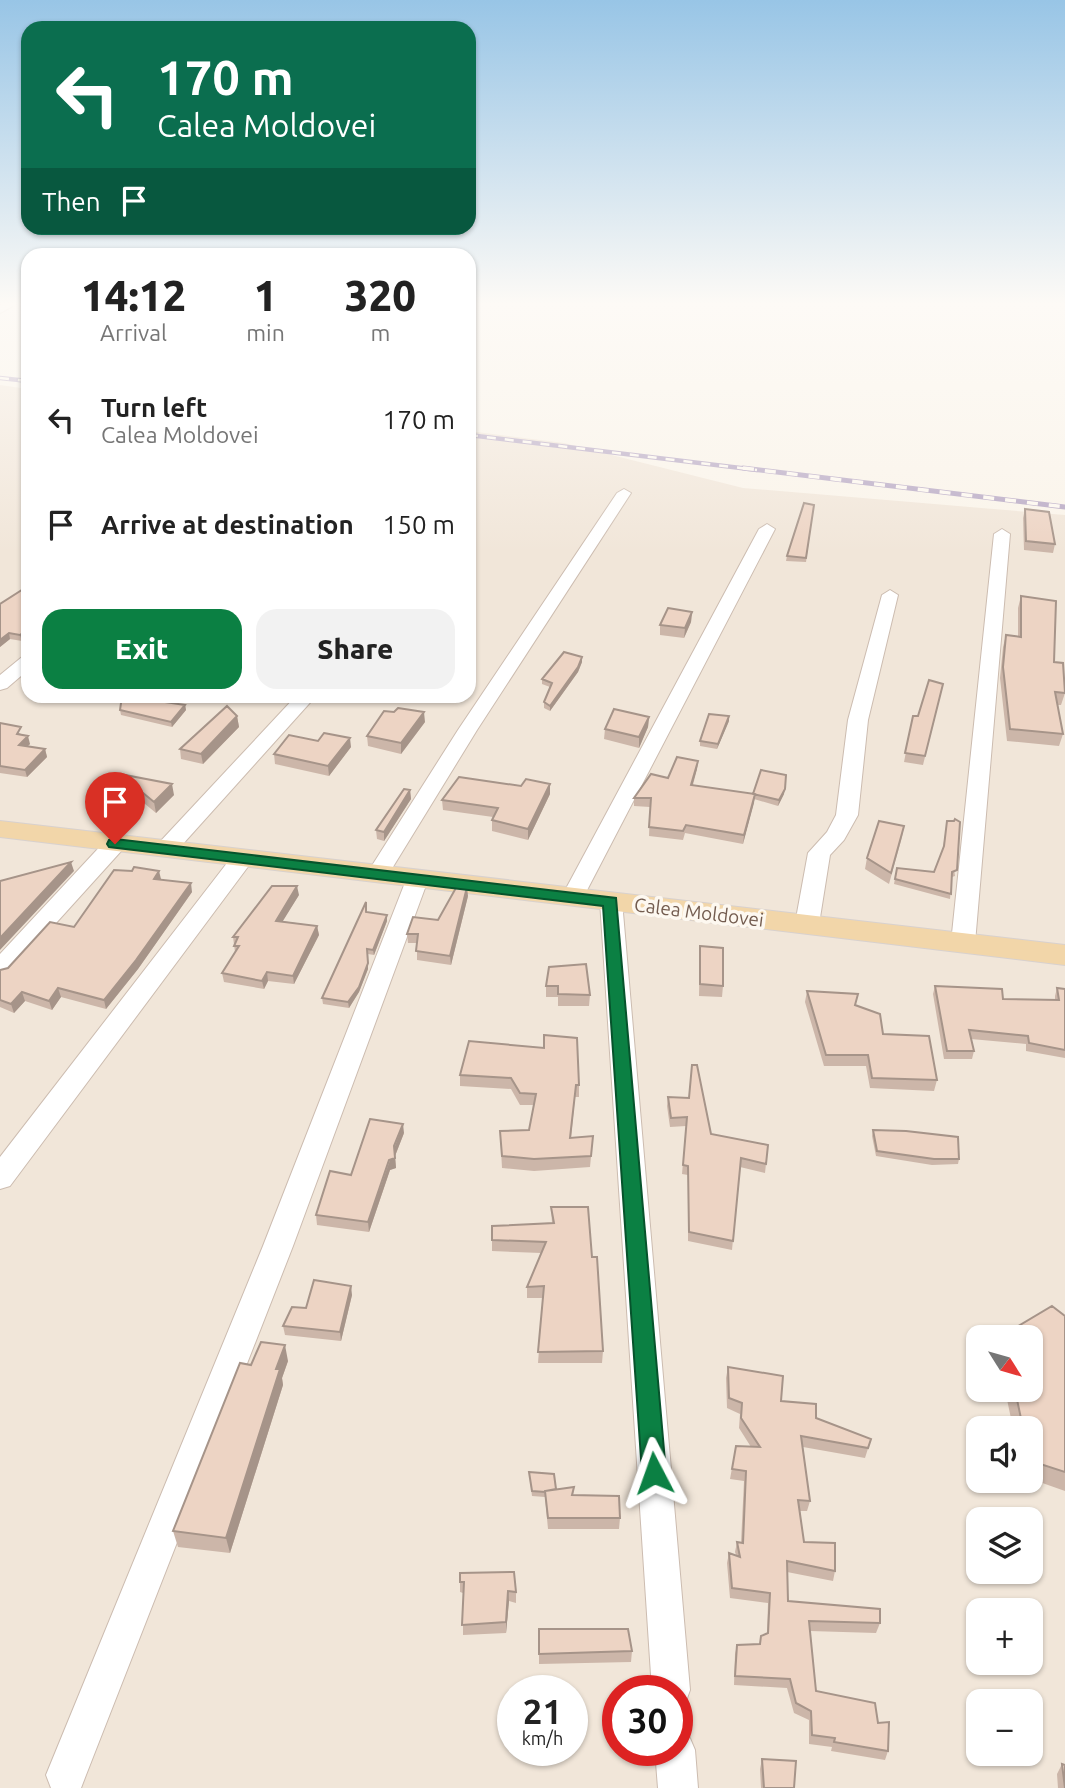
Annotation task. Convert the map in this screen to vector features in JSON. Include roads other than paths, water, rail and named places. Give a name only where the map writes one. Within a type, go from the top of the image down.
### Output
[{"type":"main road","name":"Calea Moldovei","points":[[0,829],[1065,955]]},
{"type":"street","points":[[377,875],[444,763],[624,493]]},
{"type":"street","points":[[573,896],[767,529]]},
{"type":"street","points":[[963,943],[1002,534]]},
{"type":"street","points":[[807,924],[819,853],[836,835],[847,815],[858,720],[890,595]]},
{"type":"street","points":[[0,684],[21,667]]},
{"type":"street","points":[[165,850],[301,703]]},
{"type":"street","points":[[0,968],[115,844]]},
{"type":"street","points":[[0,1178],[242,859]]},
{"type":"street","points":[[66,1775],[278,1245],[417,880]]},
{"type":"street","points":[[611,901],[670,1675]]},
{"type":"street","points":[[676,1766],[678,1788]]},
{"type":"railway","points":[[476,436],[757,470]]},
{"type":"railway","points":[[743,468],[1065,507]]}]
